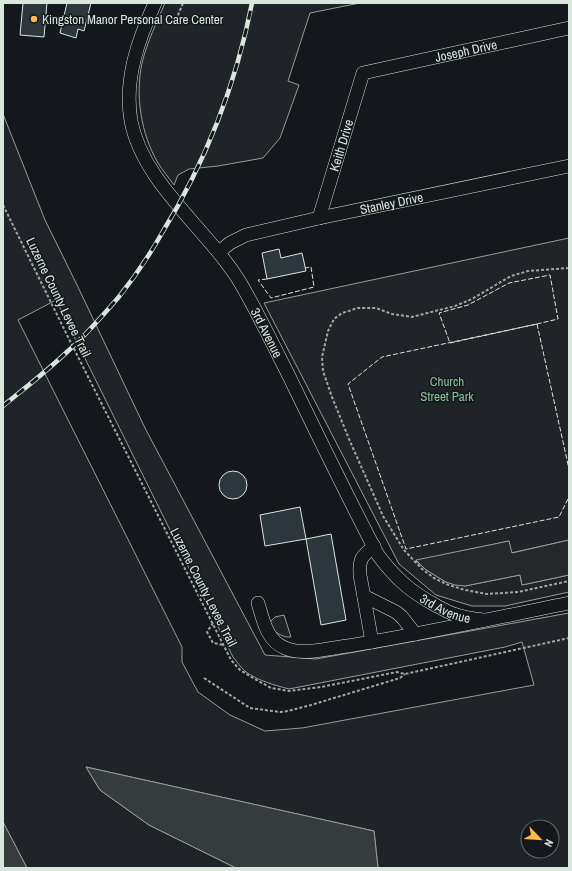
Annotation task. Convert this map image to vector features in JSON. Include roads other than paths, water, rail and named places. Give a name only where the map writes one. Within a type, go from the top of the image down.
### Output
[{"type":"street","name":"3rd Avenue","points":[[155,3],[139,40],[129,85],[131,121],[144,156],[168,192],[219,252],[240,282],[378,555],[389,570],[413,592],[425,600],[450,613],[484,620]]},
{"type":"street","name":"Joseph Drive","points":[[363,73],[569,28]]},
{"type":"street","name":"Keith Drive","points":[[319,218],[363,73]]},
{"type":"street","name":"Stanley Drive","points":[[219,252],[230,243],[246,235],[319,218],[569,166]]},
{"type":"street","points":[[372,642],[360,575],[360,565],[361,559],[374,546]]},
{"type":"street","points":[[364,596],[396,612],[416,634]]},
{"type":"street","points":[[258,603],[266,629],[274,640],[280,646],[293,651],[301,652],[416,634],[569,603]]},
{"type":"railway","points":[[3,406],[52,366],[88,332],[136,275],[152,250],[192,179],[217,122],[237,63],[252,3]]},
{"type":"place","name":"Kingston Manor Personal Care Center","points":[[34,19]]},
{"type":"park label","name":"Church Street Park","points":[[447,388]]}]
